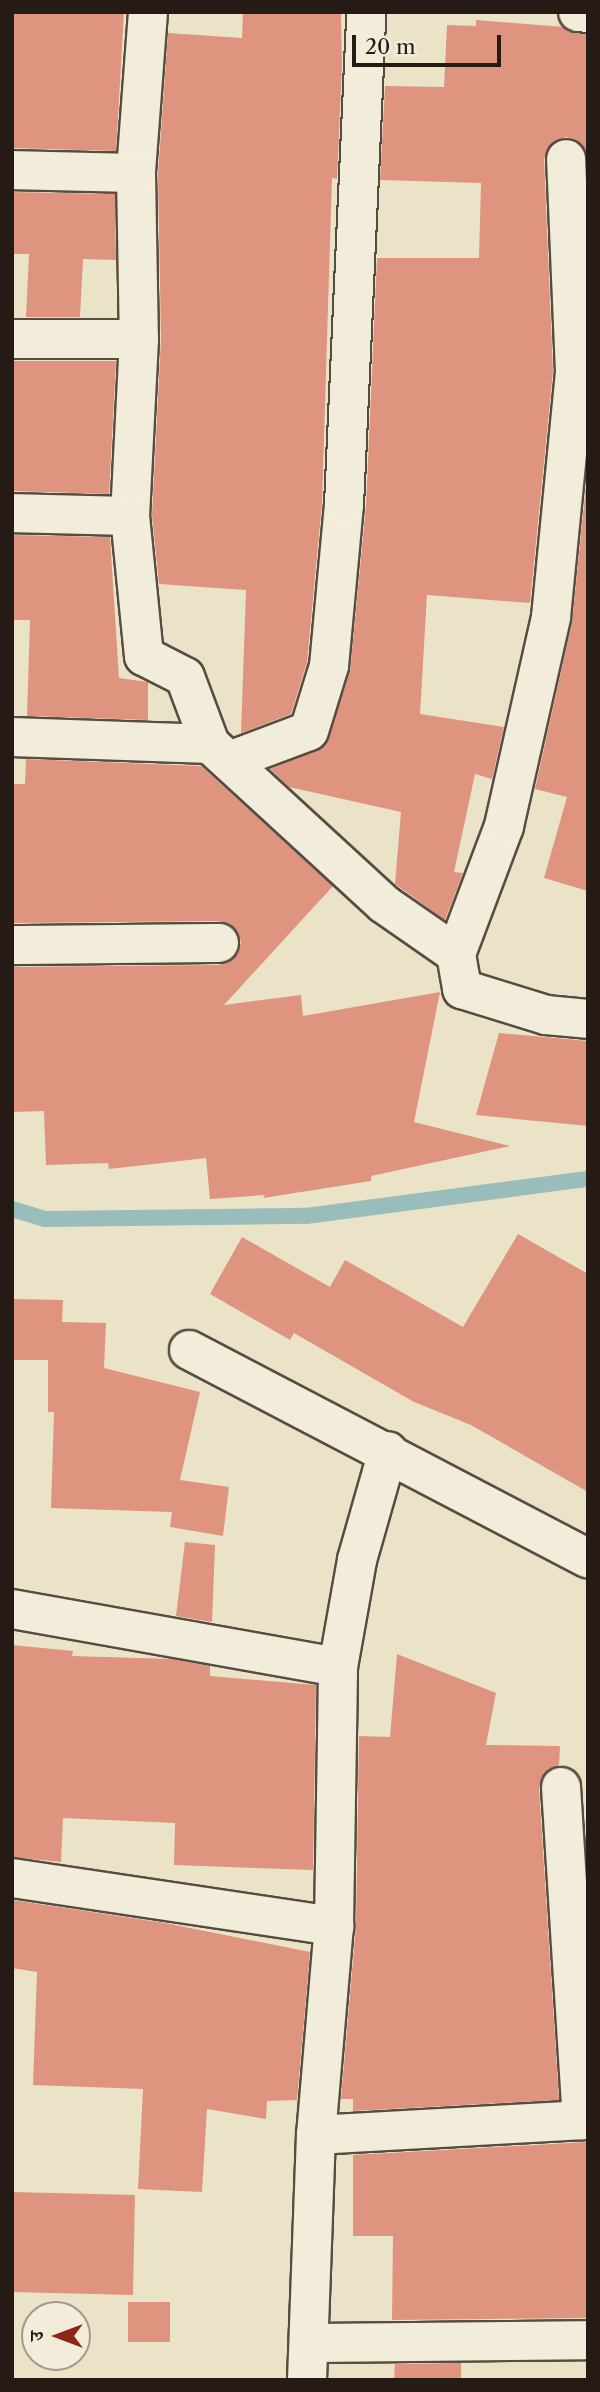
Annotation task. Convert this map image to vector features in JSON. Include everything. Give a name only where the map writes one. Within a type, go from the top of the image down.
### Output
[{"type":"street","points":[[148,12],[136,173],[139,339],[130,516],[144,656],[185,677],[219,752],[384,904],[456,954]]},
{"type":"street","points":[[12,737],[219,752],[309,731],[329,666],[344,505],[366,12]]},
{"type":"street","points":[[578,12],[588,13]]},
{"type":"street","points":[[566,159],[575,372],[551,617],[504,827],[456,954],[462,989],[547,1015],[588,1019]]},
{"type":"street","points":[[12,170],[136,173]]},
{"type":"street","points":[[12,339],[139,339]]},
{"type":"street","points":[[12,513],[130,516]]},
{"type":"street","points":[[12,945],[219,943]]},
{"type":"street","points":[[189,1350],[388,1451],[588,1559]]},
{"type":"street","points":[[388,1451],[356,1560],[338,1667],[334,1926],[316,2135],[309,2361],[588,2340]]},
{"type":"street","points":[[12,1609],[338,1667]]},
{"type":"street","points":[[316,2135],[585,2120],[561,1787]]},
{"type":"street","points":[[12,1878],[334,1926]]},
{"type":"building","points":[[12,12],[124,12],[116,151],[12,148]]},
{"type":"building","points":[[243,12],[341,12],[342,65],[337,179],[332,178],[322,503],[307,662],[291,714],[241,733],[246,590],[159,584],[152,515],[161,339],[158,174],[168,33],[242,38]]},
{"type":"building","points":[[476,20],[563,27],[588,35],[588,157],[577,140],[566,137],[554,141],[544,159],[553,371],[530,603],[427,595],[420,714],[504,727],[492,779],[475,774],[454,872],[463,873],[445,920],[395,884],[401,812],[289,787],[270,769],[325,746],[350,672],[366,506],[377,258],[479,258],[481,183],[380,180],[385,86],[444,87],[447,25],[476,26]]},
{"type":"building","points":[[12,192],[115,194],[116,260],[83,259],[80,317],[26,317],[29,254],[12,254]]},
{"type":"building","points":[[12,361],[116,361],[109,494],[12,491]]},
{"type":"building","points":[[588,466],[588,891],[544,878],[567,797],[535,789],[572,622]]},
{"type":"building","points":[[12,535],[110,537],[119,678],[148,682],[148,720],[27,716],[30,620],[12,620]]},
{"type":"building","points":[[26,759],[201,766],[333,886],[224,1005],[301,995],[303,1016],[440,992],[414,1122],[510,1146],[371,1176],[371,1181],[263,1198],[265,1195],[210,1199],[206,1158],[109,1169],[108,1163],[46,1165],[44,1111],[12,1112],[12,967],[219,965],[238,954],[241,942],[230,924],[219,921],[12,923],[12,784],[25,784]]},
{"type":"building","points":[[499,1033],[588,1041],[588,1126],[476,1115]]},
{"type":"building","points":[[518,1234],[588,1274],[588,1492],[471,1425],[414,1402],[294,1333],[290,1340],[210,1294],[242,1237],[330,1287],[345,1260],[463,1327]]},
{"type":"building","points":[[12,1299],[63,1300],[62,1322],[106,1323],[104,1368],[200,1392],[180,1480],[229,1487],[223,1536],[170,1527],[172,1512],[51,1508],[54,1412],[48,1412],[48,1360],[12,1360]]},
{"type":"building","points":[[185,1542],[215,1545],[212,1622],[176,1616]]},
{"type":"building","points":[[12,1645],[73,1651],[72,1656],[171,1659],[210,1666],[210,1676],[316,1685],[313,1870],[174,1865],[175,1823],[63,1818],[61,1862],[12,1857]]},
{"type":"building","points":[[397,1654],[496,1693],[486,1745],[560,1746],[559,1765],[542,1777],[539,1788],[559,2100],[353,2111],[353,2099],[341,2099],[356,1926],[359,1736],[390,1737]]},
{"type":"building","points":[[12,1900],[165,1923],[310,1952],[297,2100],[267,2101],[266,2119],[207,2109],[202,2192],[138,2189],[143,2089],[33,2085],[37,1972],[12,1968]]},
{"type":"building","points":[[588,2142],[588,2318],[392,2320],[393,2236],[353,2236],[353,2155]]},
{"type":"building","points":[[12,2192],[135,2195],[133,2295],[12,2292]]},
{"type":"building","points":[[128,2302],[170,2302],[170,2342],[128,2342]]},
{"type":"building","points":[[461,2363],[461,2380],[394,2380],[395,2364]]},
{"type":"waterway","points":[[12,1209],[45,1219],[306,1216],[588,1179]]}]
